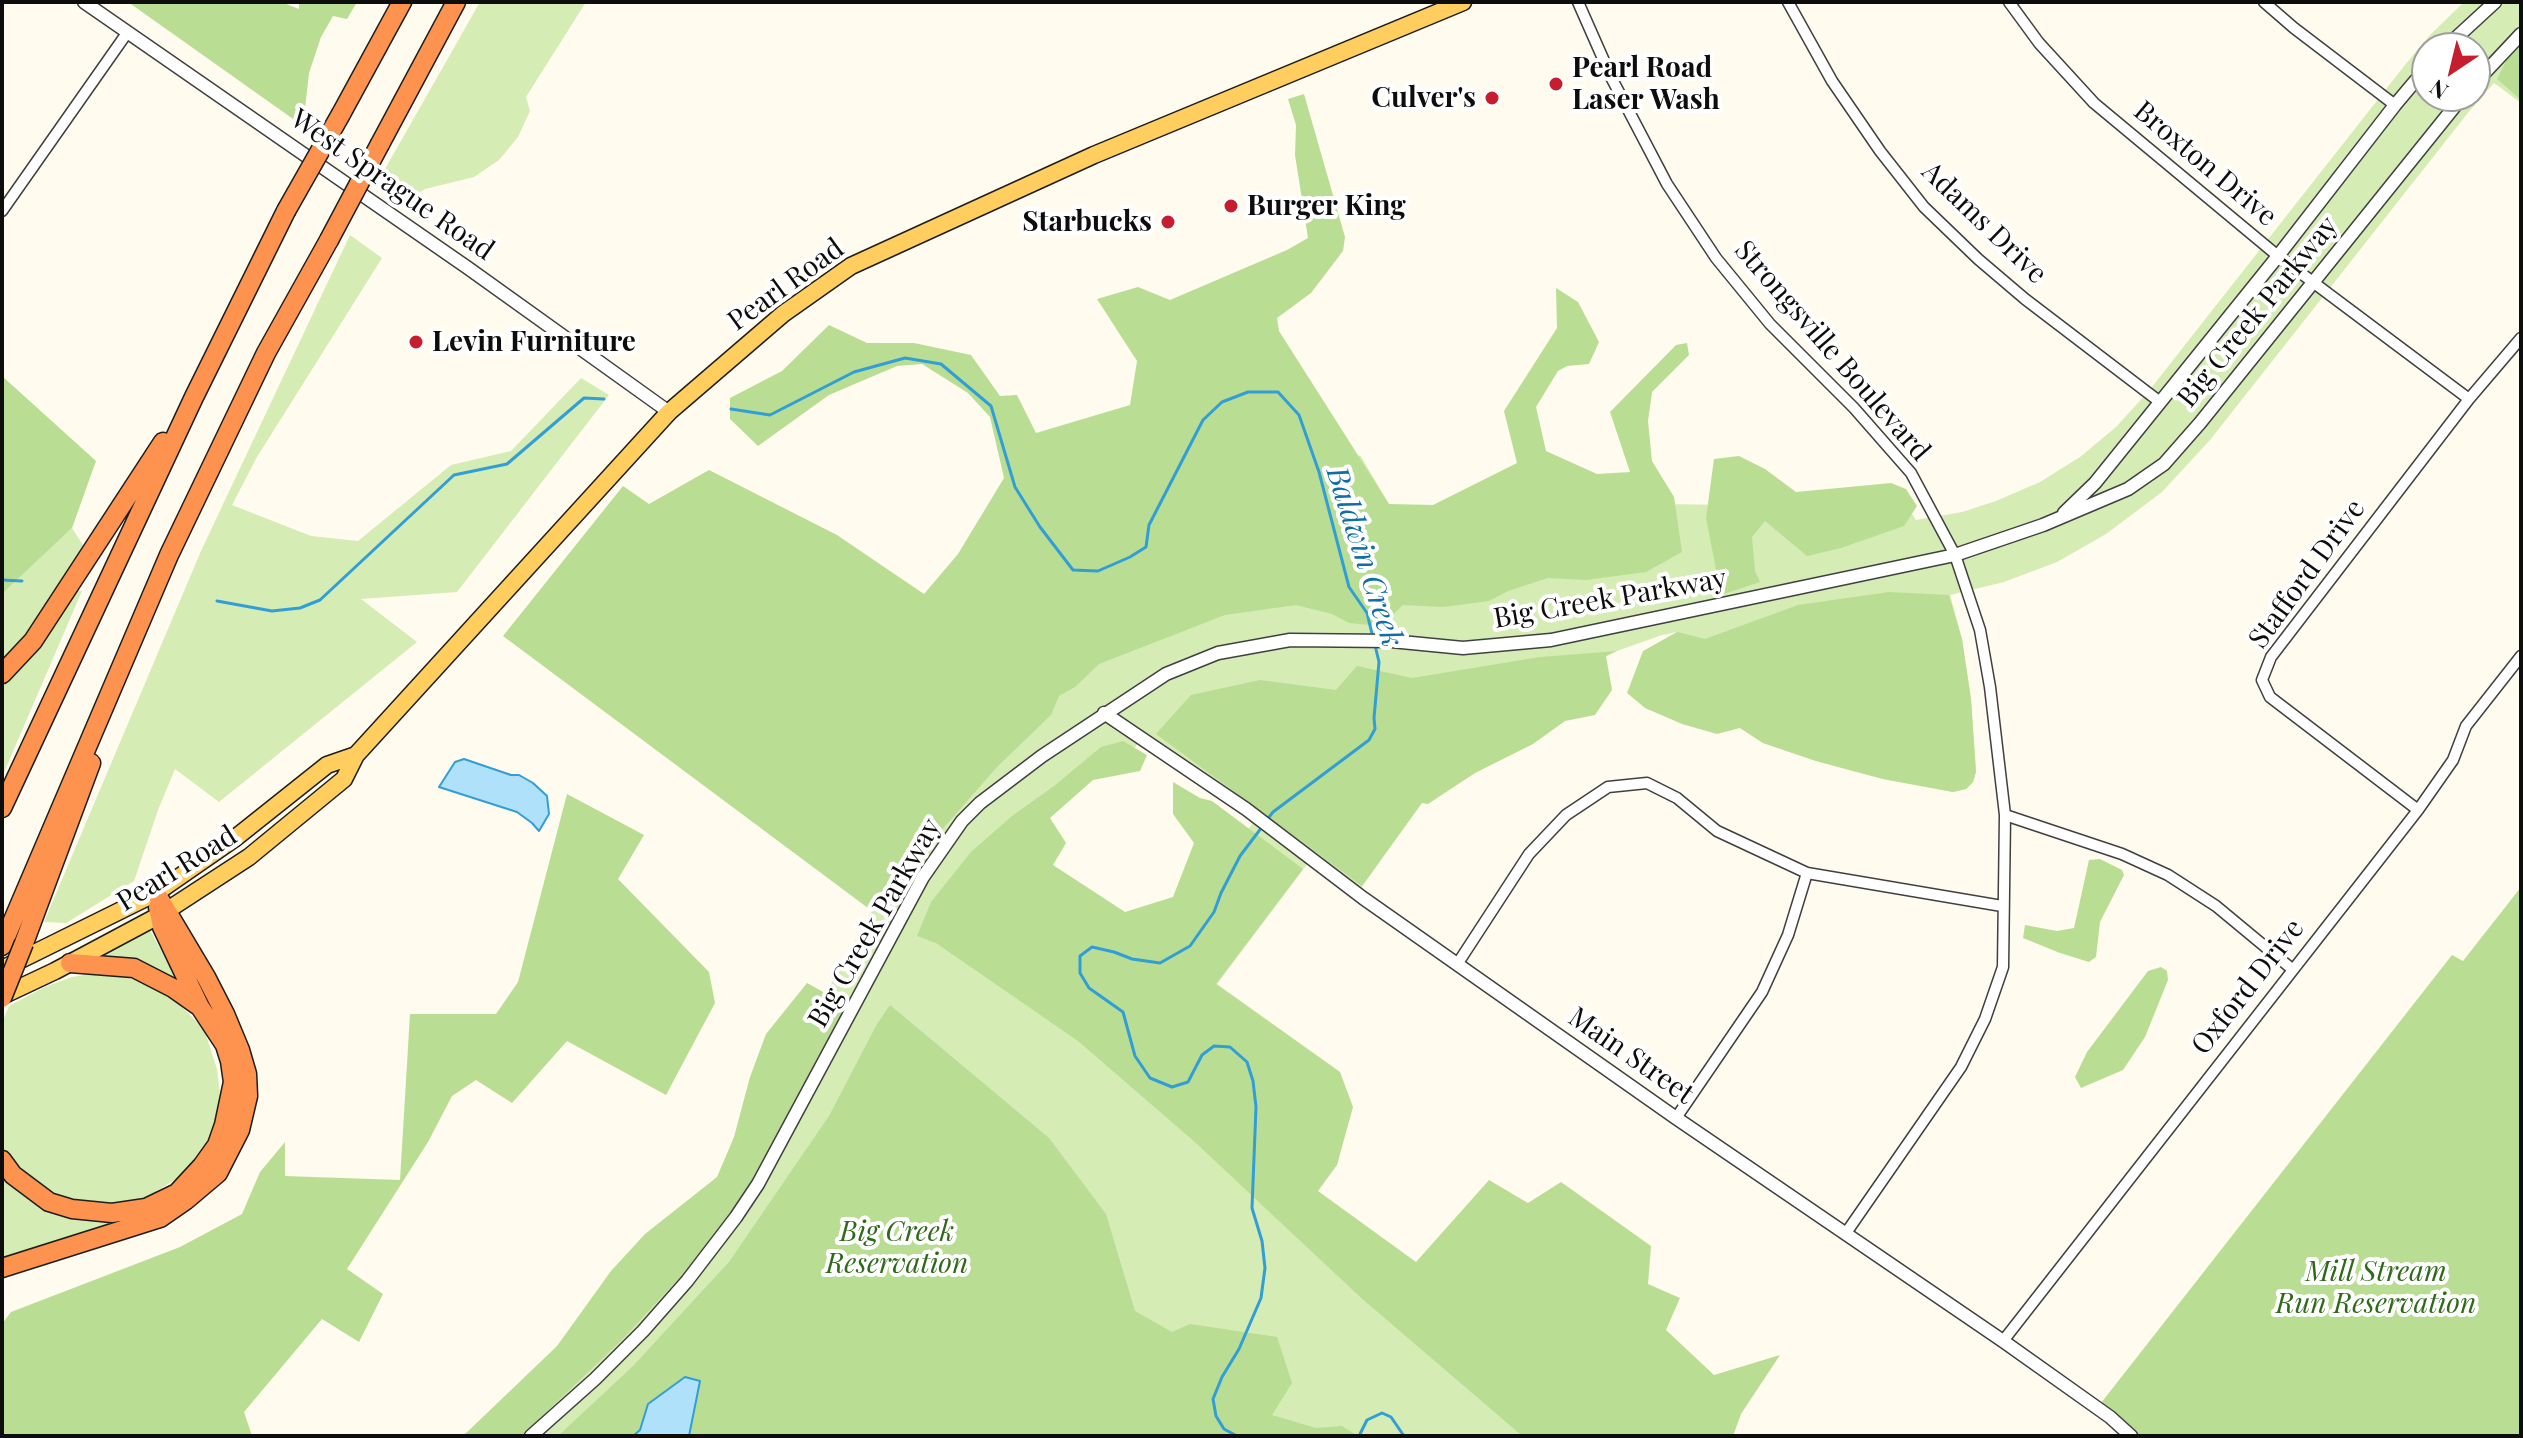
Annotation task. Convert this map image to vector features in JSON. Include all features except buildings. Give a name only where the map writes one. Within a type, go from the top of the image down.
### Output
[{"type":"highway","points":[[2,808],[194,397],[286,211],[402,2]]},
{"type":"highway","points":[[2,946],[169,555],[266,353],[456,2]]},
{"type":"highway","points":[[2,674],[33,641],[194,397]]},
{"type":"highway","points":[[2,997],[90,770],[120,672]]},
{"type":"highway","points":[[2,1268],[160,1218],[218,1173],[240,1130],[248,1096],[247,1074],[225,1014],[206,977],[163,912],[156,893]]},
{"type":"highway","points":[[2,1160],[13,1175],[49,1202],[72,1209],[112,1213],[146,1208],[177,1193],[217,1145],[233,1082],[225,1045],[200,1007],[162,927],[163,912]]},
{"type":"highway","points":[[70,963],[134,968],[173,988],[200,1007]]},
{"type":"main road","name":"Pearl Road","points":[[2,997],[163,912],[249,857],[344,779],[356,755],[669,412],[783,314],[851,266],[1094,155],[1463,2]]},
{"type":"main road","name":"Pearl Road","points":[[2,969],[156,893],[234,839],[327,765],[356,755]]},
{"type":"street","name":"West Sprague Road","points":[[84,2],[370,199],[669,412]]},
{"type":"street","name":"Strongsville Boulevard","points":[[1578,2],[1612,79],[1667,184],[1716,258],[1770,324],[1854,408],[1911,473],[1955,555],[1980,630],[2005,815],[2003,967],[1979,1031],[1961,1067],[1846,1233]]},
{"type":"street","name":"Adams Drive","points":[[1788,2],[1832,81],[1880,151],[1924,207],[2025,299],[2160,402]]},
{"type":"street","name":"Broxton Drive","points":[[2009,2],[2039,43],[2094,103],[2161,161],[2312,283],[2469,399]]},
{"type":"street","points":[[2264,2],[2395,105]]},
{"type":"street","points":[[2462,32],[2495,2]]},
{"type":"street","points":[[2,211],[127,33]]},
{"type":"street","points":[[2491,66],[2521,34]]},
{"type":"street","name":"Big Creek Parkway","points":[[2058,518],[2095,483],[2411,86]]},
{"type":"street","name":"Big Creek Parkway","points":[[531,1436],[643,1331],[687,1281],[736,1217],[758,1184],[923,877],[962,821],[980,803],[1104,713],[1166,674],[1218,653],[1290,640],[1362,639],[1463,648],[1551,640],[1955,555],[2128,489],[2164,464],[2200,423],[2450,112]]},
{"type":"street","name":"Stafford Drive","points":[[2418,810],[2270,697],[2262,680],[2271,657],[2469,399],[2521,338]]},
{"type":"street","name":"Oxford Drive","points":[[2003,1341],[2418,810],[2453,760],[2466,726],[2521,656]]},
{"type":"street","name":"Main Street","points":[[1104,713],[1246,809],[1363,898],[1676,1118],[2003,1341],[2110,1417],[2131,1436]]},
{"type":"street","points":[[1458,963],[1529,854],[1566,815],[1608,787],[1647,783],[1677,798],[1717,831],[1807,873],[2002,906]]},
{"type":"street","points":[[2005,815],[2122,854],[2168,875],[2216,906],[2292,969]]},
{"type":"street","points":[[1676,1118],[1762,992],[1788,935],[1807,873]]},
{"type":"green space","points":[[128,2],[281,2],[299,9],[299,2],[357,2],[347,19],[333,16],[321,37],[309,73],[303,126]]},
{"type":"green space","points":[[480,2],[586,2],[526,97],[530,111],[518,137],[499,160],[474,177],[425,189],[408,200],[381,176]]},
{"type":"green space","name":"Big Creek Reservation","points":[[2464,2],[2521,2],[2521,103],[2494,83],[2491,86],[2491,32],[2433,32]]},
{"type":"green space","points":[[2521,44],[2521,100],[2497,79],[2507,59]]},
{"type":"green space","name":"Big Creek Reservation","points":[[2411,58],[2411,112],[2469,112],[2210,440],[2162,492],[2106,534],[2057,562],[2004,582],[1950,595],[1962,639],[1971,699],[1976,772],[1973,782],[1966,789],[1953,792],[1883,779],[1763,743],[1731,722],[1677,632],[1662,635],[1574,671],[1430,791],[1359,891],[1311,859],[1217,984],[1340,1072],[1294,1135],[1288,1229],[1362,1299],[1522,1436],[474,1436],[717,1177],[756,1117],[877,902],[1042,706],[1360,455],[1396,516],[1450,501],[1731,505],[1895,487],[1916,520],[1962,512],[1996,501],[2040,482],[2080,457],[2116,427],[2148,392]],"holes":[[[1141,739],[1256,819],[1161,945],[1008,840],[1132,752]]]},
{"type":"green space","points":[[1304,94],[1345,237],[1343,251],[1311,293],[1277,318],[1279,331],[1389,504],[1433,505],[1517,463],[1504,411],[1557,328],[1556,288],[1578,302],[1599,342],[1589,364],[1567,366],[1558,371],[1536,407],[1546,451],[1597,474],[1630,472],[1610,412],[1676,345],[1687,343],[1689,355],[1652,392],[1648,421],[1652,461],[1674,497],[1682,552],[1646,572],[1586,580],[1548,578],[1508,591],[1489,601],[1443,607],[1403,605],[1381,626],[1349,623],[1332,614],[1296,605],[1225,615],[1099,664],[1075,687],[1059,696],[1051,715],[998,766],[909,867],[892,903],[872,911],[503,636],[623,486],[649,504],[709,470],[837,535],[924,594],[958,554],[1004,478],[990,417],[968,393],[922,364],[897,366],[829,395],[758,446],[730,419],[730,398],[782,371],[829,325],[867,343],[914,343],[971,355],[1000,396],[1017,395],[1036,433],[1130,405],[1137,361],[1097,299],[1138,287],[1170,300],[1308,238],[1295,155],[1296,125],[1288,99]]},
{"type":"green space","points":[[350,235],[382,258],[257,457],[232,505],[311,536],[358,541],[451,465],[511,451],[581,378],[609,395],[457,592],[361,599],[417,642],[219,802],[175,769],[134,881],[66,923],[44,922],[201,551]]},
{"type":"green space","points":[[2,376],[96,461],[72,528],[2,594]]},
{"type":"green space","points":[[1739,456],[1765,469],[1796,492],[1891,483],[1906,489],[1917,506],[1904,526],[1841,548],[1807,556],[1765,521],[1752,537],[1755,571],[1760,582],[1721,595],[1706,518],[1714,459]]},
{"type":"green space","points":[[72,528],[83,545],[23,642],[2,662],[2,594]]},
{"type":"green space","points":[[77,591],[82,591],[2,777],[2,686]]},
{"type":"green space","points":[[1889,592],[1949,595],[1962,639],[1971,699],[1976,772],[1973,782],[1966,789],[1953,792],[1883,779],[1816,761],[1763,743],[1740,728],[1717,734],[1682,724],[1645,708],[1627,693],[1643,651],[1677,632],[1705,639],[1798,605]]},
{"type":"green space","points":[[1617,651],[1606,656],[1612,690],[1595,715],[1565,721],[1533,744],[1475,773],[1428,804],[1422,803],[1362,886],[1156,734],[1191,695],[1260,680],[1336,690],[1357,666],[1412,678],[1540,657]]},
{"type":"green space","points":[[1123,741],[1147,755],[1140,771],[1093,780],[1050,818],[1066,843],[1053,865],[1125,912],[1173,897],[1194,843],[1173,814],[1173,782],[1200,798],[1212,801],[1303,869],[1216,984],[1340,1072],[1353,1107],[1337,1165],[1318,1191],[1416,1262],[1489,1180],[1528,1203],[1561,1182],[1651,1246],[1648,1284],[1680,1298],[1666,1330],[1714,1375],[1780,1355],[1741,1414],[1733,1436],[1522,1436],[1362,1299],[1196,1143],[1078,1041],[936,943],[917,936],[931,902],[971,852],[1101,747]]},
{"type":"green space","points":[[567,794],[644,835],[618,879],[709,972],[715,1003],[666,1095],[567,1041],[512,1103],[476,1080],[452,1096],[428,1142],[347,1269],[383,1294],[359,1342],[322,1319],[244,1412],[252,1436],[2,1436],[2,1324],[11,1312],[180,1247],[242,1214],[260,1172],[285,1142],[285,1176],[400,1180],[410,1014],[496,1014],[518,982]]},
{"type":"green space","points":[[2100,859],[2122,870],[2124,875],[2100,922],[2096,957],[2089,962],[2023,938],[2025,925],[2057,931],[2074,928],[2089,860]]},
{"type":"green space","name":"Mill Stream Run Reservation","points":[[2521,887],[2521,1436],[2140,1436],[2101,1403],[2452,955],[2463,961]]},
{"type":"green space","points":[[148,927],[177,978],[178,983],[93,957]]},
{"type":"green space","points":[[2161,967],[2167,971],[2168,980],[2145,1037],[2123,1070],[2081,1088],[2075,1077],[2087,1052],[2148,971]]},
{"type":"green space","points":[[109,971],[139,977],[174,999],[204,1029],[217,1069],[220,1095],[220,1112],[212,1135],[190,1170],[146,1198],[119,1206],[83,1204],[47,1193],[14,1167],[2,1148],[2,1023],[9,1006],[72,977]]},
{"type":"green space","points":[[807,983],[848,1003],[742,1198],[694,1262],[621,1341],[521,1436],[463,1436],[557,1346],[611,1271],[645,1234],[717,1177],[734,1137],[750,1077],[766,1034]]},
{"type":"green space","points":[[890,1005],[1049,1138],[1106,1214],[1135,1311],[1172,1332],[1190,1324],[1277,1337],[1292,1383],[1272,1415],[1316,1428],[1342,1426],[1358,1436],[689,1436],[700,1381],[648,1403],[640,1430],[633,1436],[558,1436],[633,1366],[729,1262],[829,1116]]},
{"type":"green space","points":[[2,1170],[19,1190],[135,1216],[2,1264]]},
{"type":"water","points":[[464,759],[519,775],[547,796],[549,814],[539,831],[517,812],[439,787],[455,762]]},
{"type":"water","points":[[685,1377],[700,1381],[689,1436],[633,1436],[640,1430],[648,1404]]},
{"type":"waterway","name":"Baldwin Creek","points":[[731,409],[770,415],[854,372],[905,358],[941,364],[991,406],[1015,487],[1040,527],[1073,570],[1098,571],[1146,547],[1149,525],[1203,420],[1222,402],[1248,392],[1278,392],[1299,415],[1319,472],[1349,587],[1367,613],[1373,638]]},
{"type":"waterway","name":"Baldwin Creek","points":[[217,601],[272,611],[300,608],[320,600],[454,475],[507,464],[584,398],[604,399]]},
{"type":"waterway","name":"Baldwin Creek","points":[[2,580],[22,581]]},
{"type":"waterway","name":"Baldwin Creek","points":[[1266,821],[1273,812],[1369,740],[1375,729],[1379,662],[1375,645]]},
{"type":"waterway","name":"Baldwin Creek","points":[[1237,1436],[1224,1429],[1216,1416],[1213,1399],[1261,1298],[1265,1268],[1262,1241],[1252,1208],[1256,1107],[1247,1062],[1230,1047],[1214,1046],[1202,1055],[1188,1082],[1172,1087],[1150,1078],[1135,1056],[1123,1012],[1089,988],[1080,973],[1080,956],[1092,947],[1132,959],[1160,963],[1190,946],[1214,912],[1240,856],[1262,827]]},
{"type":"waterway","name":"Baldwin Creek","points":[[1359,1436],[1367,1420],[1382,1413],[1391,1417],[1404,1436]]},
{"type":"place","name":"Pearl Road Laser Wash","points":[[1556,84]]},
{"type":"place","name":"Culver's","points":[[1492,98]]},
{"type":"place","name":"Burger King","points":[[1231,206]]},
{"type":"place","name":"Starbucks","points":[[1168,222]]},
{"type":"place","name":"Levin Furniture","points":[[416,342]]}]
